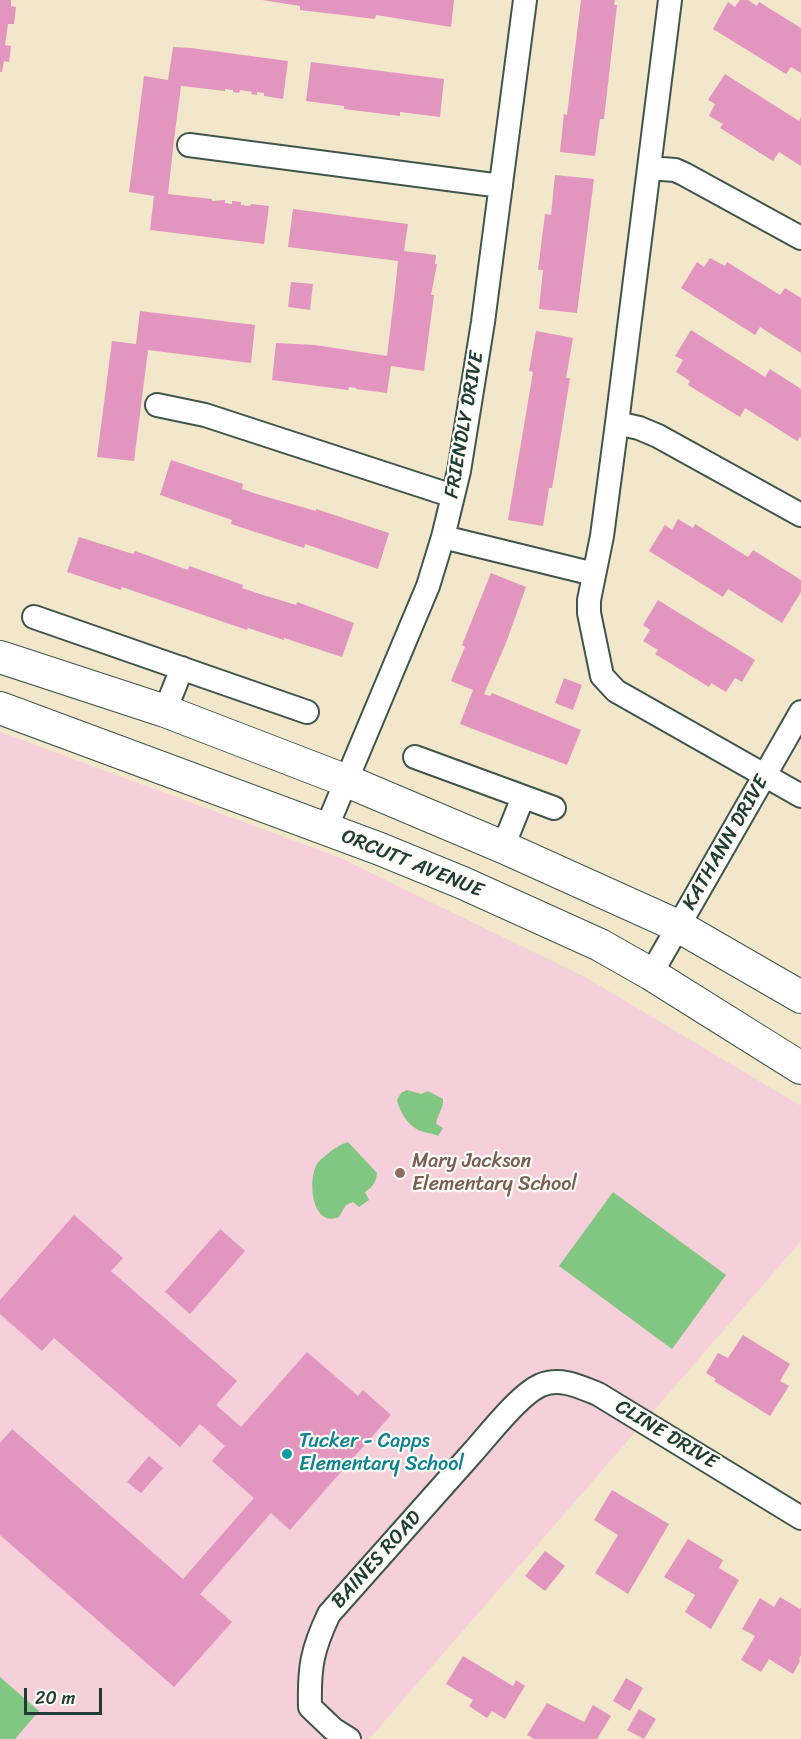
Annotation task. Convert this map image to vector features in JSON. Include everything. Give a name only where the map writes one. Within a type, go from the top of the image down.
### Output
[{"type":"main road","points":[[0,657],[165,711],[347,781],[678,926],[801,997]]},
{"type":"main road","name":"ORCUTT AVENUE","points":[[0,708],[380,849],[474,888],[600,945],[651,974],[801,1068]]},
{"type":"street","name":"FRIENDLY DRIVE","points":[[326,829],[428,586],[453,496],[467,430],[525,0]]},
{"type":"street","points":[[670,0],[617,423],[589,600],[589,613],[602,676],[616,691],[801,796]]},
{"type":"street","points":[[189,146],[501,186]]},
{"type":"street","points":[[649,168],[684,174],[801,238]]},
{"type":"street","points":[[157,405],[205,415],[453,496]]},
{"type":"street","points":[[617,423],[639,428],[657,436],[801,515]]},
{"type":"street","points":[[443,537],[594,574]]},
{"type":"street","points":[[34,617],[307,712]]},
{"type":"street","points":[[165,711],[182,668]]},
{"type":"street","name":"KATHANN DRIVE","points":[[651,974],[801,712]]},
{"type":"street","points":[[415,757],[554,808]]},
{"type":"street","points":[[503,848],[524,797]]},
{"type":"street","name":"CLINE DRIVE","points":[[525,1396],[540,1386],[556,1381],[598,1394],[801,1518]]},
{"type":"street","name":"BAINES ROAD","points":[[349,1739],[333,1729],[310,1707],[309,1673],[316,1641],[329,1614],[525,1396]]},
{"type":"shaded area","name":"Mary Jackson Elementary School","points":[[0,732],[338,857],[585,977],[801,1106],[801,1241],[369,1739],[0,1739]]},
{"type":"green space","points":[[407,1090],[421,1094],[428,1091],[443,1099],[436,1124],[443,1128],[438,1136],[414,1128],[403,1115],[397,1100],[401,1093]]},
{"type":"green space","points":[[348,1142],[377,1173],[377,1176],[372,1186],[365,1192],[369,1200],[359,1207],[353,1202],[346,1205],[339,1217],[330,1219],[323,1216],[314,1201],[312,1181],[314,1172],[317,1164],[331,1151]]},
{"type":"green space","points":[[613,1192],[726,1275],[672,1349],[559,1266]]},
{"type":"green space","points":[[0,1677],[39,1711],[15,1739],[0,1739]]},
{"type":"building","points":[[0,0],[11,0],[11,6],[16,7],[14,24],[8,24],[5,45],[11,46],[9,62],[4,61],[2,72],[0,72]]},
{"type":"building","points":[[262,0],[454,0],[451,27],[376,15],[375,19],[300,10],[300,6]]},
{"type":"building","points":[[581,0],[615,0],[614,5],[617,5],[604,119],[600,119],[595,156],[560,152],[564,114],[567,115]]},
{"type":"building","points":[[740,0],[748,0],[757,6],[759,2],[801,28],[801,73],[791,67],[786,74],[713,29],[728,2],[735,7]]},
{"type":"building","points":[[173,47],[288,61],[283,99],[264,96],[264,93],[257,92],[257,95],[240,90],[239,93],[225,89],[225,91],[181,86],[168,194],[212,199],[212,201],[225,200],[225,203],[232,204],[232,201],[241,202],[241,205],[269,206],[264,244],[150,230],[154,196],[129,192],[144,76],[168,80]]},
{"type":"building","points":[[311,62],[444,79],[440,117],[400,112],[400,116],[344,109],[344,106],[306,101]]},
{"type":"building","points":[[725,74],[799,121],[801,117],[801,166],[779,152],[773,161],[720,128],[723,124],[709,116],[715,104],[708,100]]},
{"type":"building","points":[[555,175],[594,179],[577,313],[539,309],[543,270],[538,270],[545,214],[551,215]]},
{"type":"building","points":[[293,209],[408,224],[404,251],[436,255],[435,264],[437,264],[431,295],[434,295],[424,371],[391,366],[387,393],[272,380],[276,343],[315,345],[387,356],[398,261],[288,247]]},
{"type":"building","points":[[710,258],[725,266],[727,262],[780,295],[785,288],[801,298],[801,353],[760,327],[755,335],[681,288],[697,262],[704,267]]},
{"type":"building","points":[[291,282],[313,284],[310,310],[288,307]]},
{"type":"building","points":[[140,311],[255,325],[251,363],[148,350],[134,461],[97,457],[112,341],[136,344]]},
{"type":"building","points":[[691,330],[765,377],[770,369],[801,389],[801,438],[797,441],[745,408],[740,417],[688,385],[690,381],[676,372],[683,360],[675,356]]},
{"type":"building","points":[[536,331],[573,338],[566,378],[570,378],[552,488],[549,488],[543,526],[508,520],[533,372],[529,371]]},
{"type":"building","points":[[171,460],[243,484],[242,489],[316,511],[316,509],[389,533],[378,569],[305,544],[304,548],[231,524],[232,520],[160,495]]},
{"type":"building","points":[[678,519],[693,528],[695,524],[748,557],[753,550],[801,580],[801,592],[782,623],[728,589],[723,597],[649,551],[665,525],[672,530]]},
{"type":"building","points":[[79,537],[133,554],[135,551],[188,570],[189,566],[243,585],[242,588],[296,605],[297,602],[354,623],[342,657],[284,638],[284,640],[248,628],[247,630],[122,587],[121,590],[67,572]]},
{"type":"building","points":[[491,573],[526,587],[506,643],[484,694],[490,696],[492,693],[581,730],[567,765],[460,724],[473,690],[451,681],[465,647],[462,645]]},
{"type":"building","points":[[658,600],[755,660],[742,682],[735,678],[726,692],[711,683],[709,687],[655,654],[658,650],[643,641],[650,630],[643,625]]},
{"type":"building","points":[[564,678],[582,685],[573,710],[555,703]]},
{"type":"building","name":"Tucker - Capps Elementary School","points":[[74,1215],[123,1258],[111,1271],[237,1381],[216,1405],[241,1427],[307,1352],[358,1396],[363,1390],[391,1415],[290,1530],[271,1513],[200,1594],[232,1622],[174,1687],[0,1535],[0,1443],[12,1429],[183,1579],[254,1498],[212,1461],[225,1446],[200,1424],[180,1447],[54,1338],[42,1351],[0,1314],[0,1300]]},
{"type":"building","points":[[220,1229],[245,1251],[190,1314],[165,1292]]},
{"type":"building","points":[[743,1335],[790,1364],[780,1381],[789,1386],[770,1416],[714,1381],[716,1379],[706,1373],[718,1353],[728,1358]]},
{"type":"building","points":[[149,1456],[163,1468],[141,1493],[127,1482]]},
{"type":"building","points":[[612,1490],[669,1524],[628,1594],[595,1573],[618,1535],[594,1520]]},
{"type":"building","points":[[688,1539],[723,1560],[719,1568],[739,1580],[711,1629],[685,1612],[695,1595],[664,1577]]},
{"type":"building","points":[[545,1551],[565,1566],[545,1591],[525,1576]]},
{"type":"building","points":[[780,1597],[800,1609],[801,1607],[801,1655],[793,1674],[769,1659],[761,1672],[741,1660],[755,1636],[742,1629],[760,1598],[774,1607]]},
{"type":"building","points":[[463,1656],[513,1686],[516,1680],[525,1686],[505,1719],[492,1711],[487,1718],[469,1706],[473,1700],[446,1684]]},
{"type":"building","points":[[626,1678],[643,1688],[630,1711],[613,1701]]},
{"type":"building","points":[[547,1703],[584,1722],[593,1705],[611,1716],[597,1739],[534,1739],[527,1735]]},
{"type":"building","points":[[639,1709],[656,1719],[644,1739],[627,1730]]},
{"type":"place","name":"Mary Jackson Elementary School","points":[[400,1173]]},
{"type":"place","name":"Tucker - Capps Elementary School","points":[[287,1454]]}]
